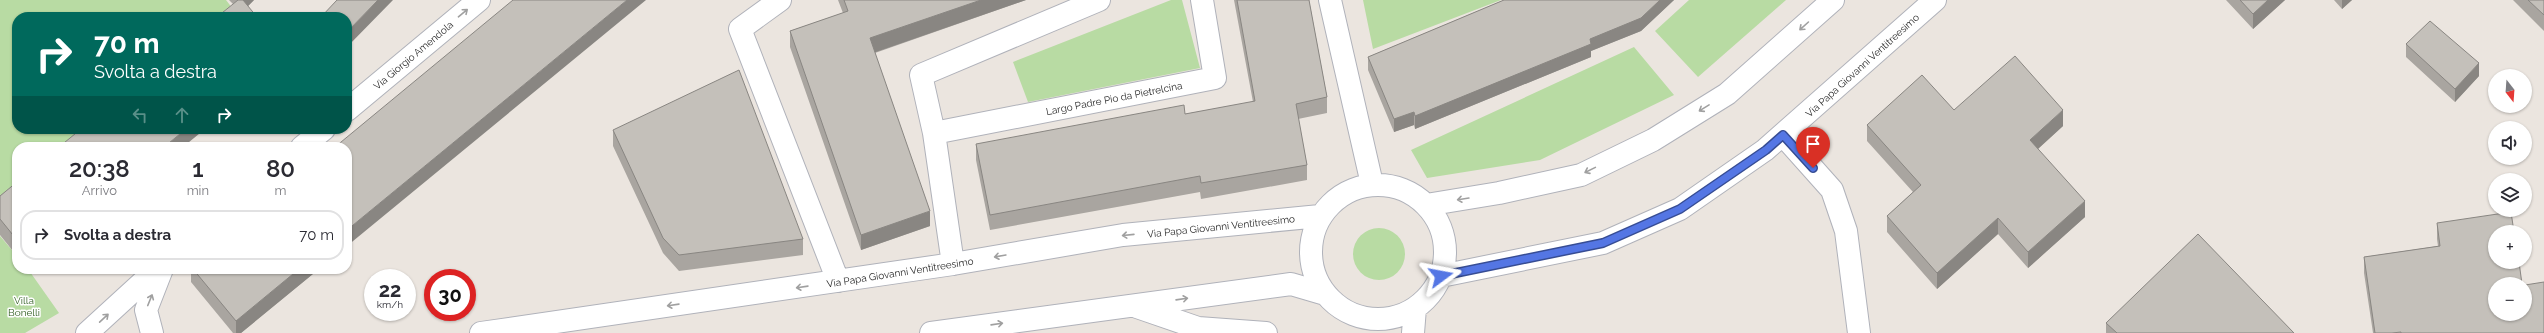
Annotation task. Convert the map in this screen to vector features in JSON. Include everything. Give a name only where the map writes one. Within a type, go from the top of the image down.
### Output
[{"type":"street","name":"Via Giorgio Amendola","points":[[352,106],[479,0]]},
{"type":"street","points":[[780,0],[740,29],[838,281]]},
{"type":"street","points":[[953,264],[934,133],[921,75],[1099,0]]},
{"type":"street","name":"Largo Padre Pio da Pietrelcina","points":[[934,133],[1215,78],[1202,0]]},
{"type":"street","points":[[1330,0],[1372,184]]},
{"type":"street","points":[[1426,205],[1499,193],[1581,175],[1653,140],[1727,94],[1833,0]]},
{"type":"street","name":"Via Papa Giovanni Ventitreesimo","points":[[1441,276],[1603,243],[1680,209],[1766,150],[1935,0]]},
{"type":"street","points":[[308,142],[318,134]]},
{"type":"street","points":[[1783,135],[1832,190],[1846,231],[1860,333]]},
{"type":"street","points":[[1372,184],[1398,188],[1411,193],[1426,205],[1438,220],[1444,239],[1445,258],[1441,276],[1431,294],[1415,308],[1396,317],[1360,324],[1338,307],[1325,294],[1314,276],[1310,256],[1312,235],[1320,216],[1334,200],[1352,189],[1372,184]]},
{"type":"street","name":"Via Papa Giovanni Ventitreesimo","points":[[481,333],[953,264],[1123,235],[1320,216]]},
{"type":"street","points":[[87,333],[152,274]]},
{"type":"street","points":[[152,333],[146,310],[160,274]]},
{"type":"street","points":[[931,333],[1291,284],[1325,294]]},
{"type":"street","points":[[1134,306],[1198,328],[1266,333]]},
{"type":"street","points":[[1413,333],[1415,308]]},
{"type":"green space","points":[[0,0],[226,0],[235,12],[12,12],[12,134],[90,134],[80,142],[12,142],[12,199],[0,209]]},
{"type":"green space","points":[[1171,0],[1182,0],[1200,68],[1028,102],[1013,62]]},
{"type":"green space","points":[[1363,0],[1501,0],[1373,49]]},
{"type":"green space","points":[[1689,0],[1786,0],[1698,77],[1655,31]]},
{"type":"green space","points":[[1634,47],[1674,95],[1540,160],[1427,178],[1411,150]]},
{"type":"green space","points":[[1374,228],[1384,228],[1398,235],[1405,249],[1405,259],[1398,273],[1384,280],[1374,280],[1364,276],[1357,269],[1353,259],[1353,249],[1357,239],[1364,232]]},
{"type":"green space","name":"Villa Bonelli","points":[[0,236],[12,250],[12,274],[32,274],[59,313],[25,333],[0,333]]},
{"type":"building","points":[[238,0],[243,0],[253,12],[223,12]]},
{"type":"building","points":[[337,0],[378,0],[352,27],[352,12],[326,12]]},
{"type":"building","points":[[513,0],[627,0],[352,226],[352,142],[341,142]]},
{"type":"building","points":[[844,0],[981,0],[870,38],[930,211],[861,235],[790,31],[848,11]]},
{"type":"building","points":[[1237,0],[1309,0],[1327,97],[1296,104],[1307,165],[1201,183],[1200,176],[990,215],[976,144],[1184,105],[1185,114],[1255,101]]},
{"type":"building","points":[[1504,0],[1660,0],[1641,18],[1590,39],[1591,44],[1415,116],[1414,112],[1394,119],[1368,57]]},
{"type":"building","points":[[2240,0],[2268,0],[2253,14]]},
{"type":"building","points":[[2528,0],[2544,0],[2544,15]]},
{"type":"building","points":[[2430,21],[2479,63],[2455,89],[2406,44]]},
{"type":"building","points":[[2015,56],[2063,110],[2030,140],[2085,201],[2028,252],[1998,218],[1937,273],[1887,216],[1921,185],[1867,125],[1922,75],[1954,110]]},
{"type":"building","points":[[739,70],[803,239],[679,255],[663,238],[613,130]]},
{"type":"building","points":[[75,134],[180,134],[170,142],[65,142]]},
{"type":"building","points":[[12,186],[12,234],[0,219],[0,196]]},
{"type":"building","points":[[2488,215],[2488,217],[2512,217],[2513,225],[2488,225],[2488,269],[2520,269],[2521,277],[2488,277],[2488,321],[2532,321],[2532,284],[2544,282],[2544,333],[2375,333],[2364,257],[2440,246],[2437,223]]},
{"type":"building","points":[[2198,234],[2294,333],[2117,333],[2106,323]]},
{"type":"building","points":[[197,274],[293,274],[236,321]]},
{"type":"route","points":[[1441,276],[1603,243],[1680,209],[1766,150],[1783,135],[1813,168]]}]
